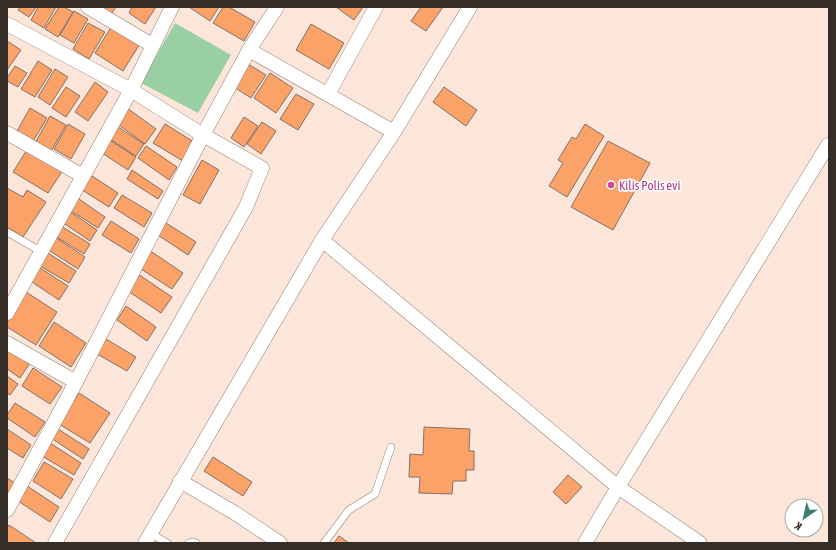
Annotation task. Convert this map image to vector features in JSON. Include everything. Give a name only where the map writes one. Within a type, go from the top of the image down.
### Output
[{"type":"street","points":[[88,7],[152,45]]},
{"type":"street","points":[[7,313],[130,90],[172,7]]},
{"type":"street","points":[[7,510],[76,382],[203,134],[250,50],[277,7]]},
{"type":"street","points":[[328,94],[376,7]]},
{"type":"street","points":[[148,538],[322,240],[394,132],[470,7]]},
{"type":"street","points":[[7,24],[130,90],[262,168],[246,207],[55,543]]},
{"type":"street","points":[[250,50],[394,132]]},
{"type":"street","points":[[7,133],[83,176]]},
{"type":"street","points":[[585,543],[828,145]]},
{"type":"street","points":[[322,240],[618,487],[700,543]]},
{"type":"street","points":[[7,343],[76,382]]},
{"type":"street","points":[[180,481],[235,513],[280,543]]},
{"type":"lane","points":[[7,232],[42,252]]},
{"type":"lane","points":[[324,543],[349,510],[375,494],[391,447]]},
{"type":"lane","points":[[148,538],[167,543]]},
{"type":"lane","points":[[189,543],[196,543]]},
{"type":"green space","points":[[175,23],[231,55],[198,113],[141,83]]},
{"type":"building","points":[[20,7],[36,7],[29,17],[18,10]]},
{"type":"building","points":[[38,7],[56,7],[44,28],[31,20]]},
{"type":"building","points":[[59,7],[64,7],[73,12],[58,37],[45,29]]},
{"type":"building","points":[[101,7],[116,7],[112,13]]},
{"type":"building","points":[[132,7],[156,7],[145,24],[129,13]]},
{"type":"building","points":[[189,7],[219,7],[210,21]]},
{"type":"building","points":[[223,7],[229,7],[255,22],[244,41],[213,23]]},
{"type":"building","points":[[336,7],[363,7],[354,20]]},
{"type":"building","points":[[421,7],[443,7],[426,31],[411,21]]},
{"type":"building","points":[[74,11],[88,19],[74,43],[60,35]]},
{"type":"building","points":[[88,23],[105,32],[89,59],[73,49]]},
{"type":"building","points":[[113,24],[141,42],[123,71],[95,53]]},
{"type":"building","points":[[311,24],[344,43],[329,69],[296,50]]},
{"type":"building","points":[[7,41],[21,50],[7,70]]},
{"type":"building","points":[[38,61],[52,70],[35,97],[21,89]]},
{"type":"building","points":[[248,64],[266,75],[251,98],[234,87]]},
{"type":"building","points":[[15,66],[27,73],[18,87],[7,81],[7,78]]},
{"type":"building","points":[[55,69],[68,77],[50,105],[38,97]]},
{"type":"building","points":[[270,73],[293,88],[276,113],[254,98]]},
{"type":"building","points":[[95,82],[108,92],[88,121],[75,112]]},
{"type":"building","points":[[66,87],[80,96],[66,117],[52,108]]},
{"type":"building","points":[[444,87],[477,110],[466,126],[433,102]]},
{"type":"building","points":[[296,94],[314,104],[298,130],[280,119]]},
{"type":"building","points":[[30,108],[47,118],[32,143],[16,133]]},
{"type":"building","points":[[127,108],[156,129],[145,144],[116,123]]},
{"type":"building","points":[[50,116],[66,125],[50,153],[34,145]]},
{"type":"building","points":[[244,117],[258,126],[244,147],[231,138]]},
{"type":"building","points":[[262,122],[276,131],[261,154],[247,144]]},
{"type":"building","points":[[68,124],[85,134],[71,159],[54,149]]},
{"type":"building","points":[[165,124],[194,142],[183,161],[153,143]]},
{"type":"building","points":[[585,124],[604,136],[567,197],[549,186],[563,163],[558,160],[572,137],[576,139]]},
{"type":"building","points":[[115,125],[144,144],[136,156],[107,137]]},
{"type":"building","points":[[108,139],[136,157],[128,170],[99,151]]},
{"type":"building","name":"Kilis Polis evi","points":[[608,141],[650,163],[613,230],[571,207]]},
{"type":"building","points":[[146,146],[177,167],[169,180],[138,158]]},
{"type":"building","points":[[28,148],[63,170],[48,193],[13,172]]},
{"type":"building","points":[[202,160],[219,170],[200,204],[183,195]]},
{"type":"building","points":[[132,170],[163,191],[158,199],[127,179]]},
{"type":"building","points":[[89,174],[118,193],[109,207],[79,188]]},
{"type":"building","points":[[7,188],[23,197],[27,190],[46,202],[23,237],[7,227]]},
{"type":"building","points":[[122,195],[152,213],[144,227],[114,208]]},
{"type":"building","points":[[76,197],[105,217],[98,228],[68,209]]},
{"type":"building","points":[[69,211],[97,230],[90,241],[62,222]]},
{"type":"building","points":[[111,221],[139,239],[131,253],[102,235]]},
{"type":"building","points":[[166,223],[196,242],[188,255],[158,235]]},
{"type":"building","points":[[61,226],[90,244],[84,254],[55,236]]},
{"type":"building","points":[[55,237],[85,257],[78,269],[47,249]]},
{"type":"building","points":[[149,250],[183,273],[172,289],[138,267]]},
{"type":"building","points":[[48,253],[76,271],[69,283],[40,266]]},
{"type":"building","points":[[37,266],[68,286],[59,300],[29,280]]},
{"type":"building","points":[[138,274],[172,297],[161,313],[128,291]]},
{"type":"building","points":[[26,292],[57,312],[36,345],[7,327],[7,322]]},
{"type":"building","points":[[126,306],[156,327],[147,341],[117,320]]},
{"type":"building","points":[[54,322],[86,343],[71,367],[39,346]]},
{"type":"building","points":[[106,339],[136,357],[127,371],[97,354]]},
{"type":"building","points":[[7,348],[30,363],[20,378],[7,369]]},
{"type":"building","points":[[33,368],[62,387],[50,404],[22,386]]},
{"type":"building","points":[[7,376],[18,384],[10,395],[7,393]]},
{"type":"building","points":[[79,393],[110,413],[90,443],[59,424]]},
{"type":"building","points":[[15,403],[45,422],[35,437],[7,418],[7,415]]},
{"type":"building","points":[[424,427],[470,429],[469,451],[474,451],[474,470],[466,470],[466,481],[453,481],[452,494],[419,493],[420,477],[409,477],[410,454],[423,455]]},
{"type":"building","points":[[7,429],[31,445],[23,458],[7,448]]},
{"type":"building","points":[[58,429],[89,449],[83,459],[51,438]]},
{"type":"building","points":[[50,443],[81,463],[74,475],[42,456]]},
{"type":"building","points":[[213,457],[252,482],[243,496],[204,471]]},
{"type":"building","points":[[44,462],[73,479],[61,499],[33,481]]},
{"type":"building","points":[[568,475],[582,487],[566,504],[553,492]]},
{"type":"building","points":[[7,478],[15,483],[7,495]]},
{"type":"building","points":[[27,486],[59,507],[50,522],[18,501]]},
{"type":"building","points":[[9,525],[36,543],[7,543],[7,528]]},
{"type":"building","points":[[339,536],[349,543],[334,543]]},
{"type":"place","name":"Kilis Polis evi","points":[[611,185]]}]
